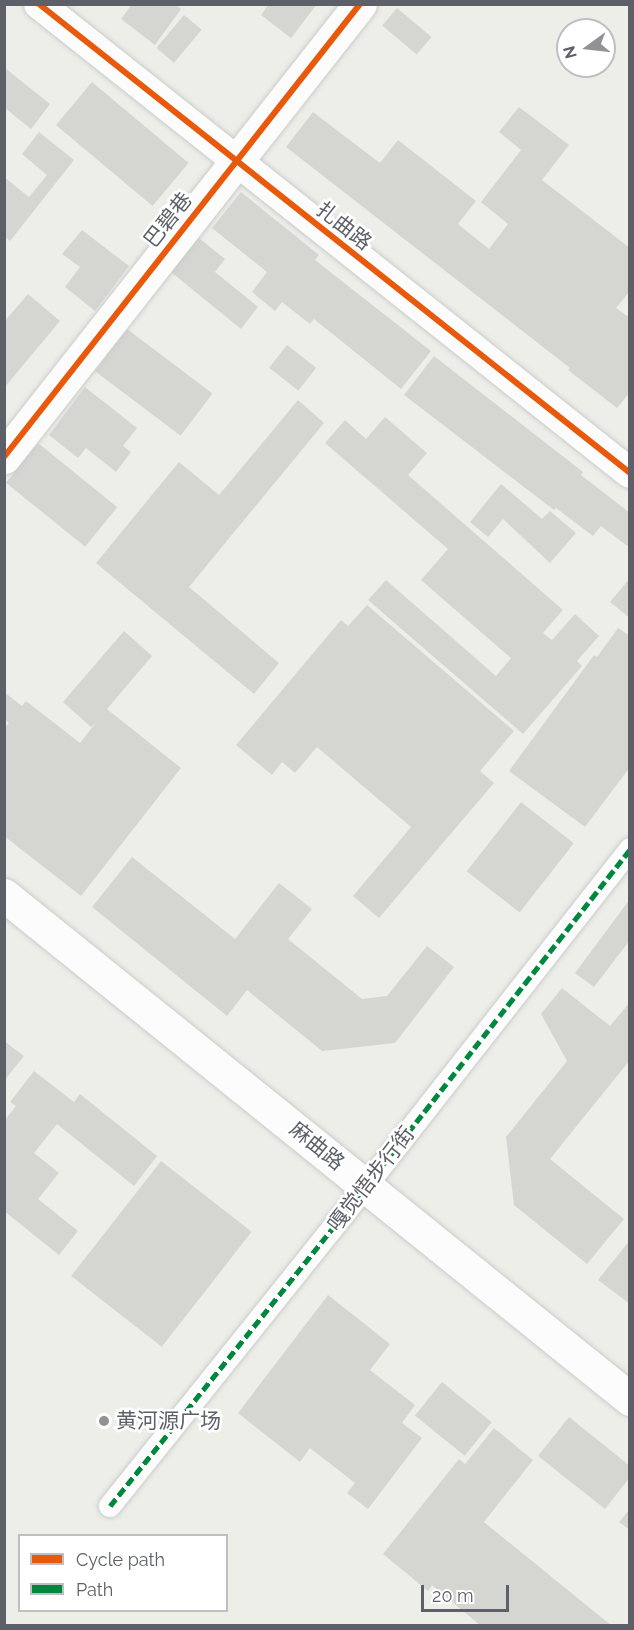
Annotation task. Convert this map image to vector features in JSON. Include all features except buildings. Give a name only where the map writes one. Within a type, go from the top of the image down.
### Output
[{"type":"main road","name":"巴碧巷","points":[[4,457],[360,4]]},
{"type":"main road","name":"麻曲路","points":[[4,895],[630,1399]]},
{"type":"street","name":"扎曲路","points":[[39,4],[630,473]]},
{"type":"street","name":"嘎觉悟步行街","points":[[110,1506],[366,1186],[630,849]]},
{"type":"marked path","points":[[110,1506],[366,1186],[630,849]]},
{"type":"cycle path","points":[[39,4],[630,473]]},
{"type":"cycle path","points":[[4,457],[360,4]]},
{"type":"place","name":"黄河源广场","points":[[104,1421]]}]
